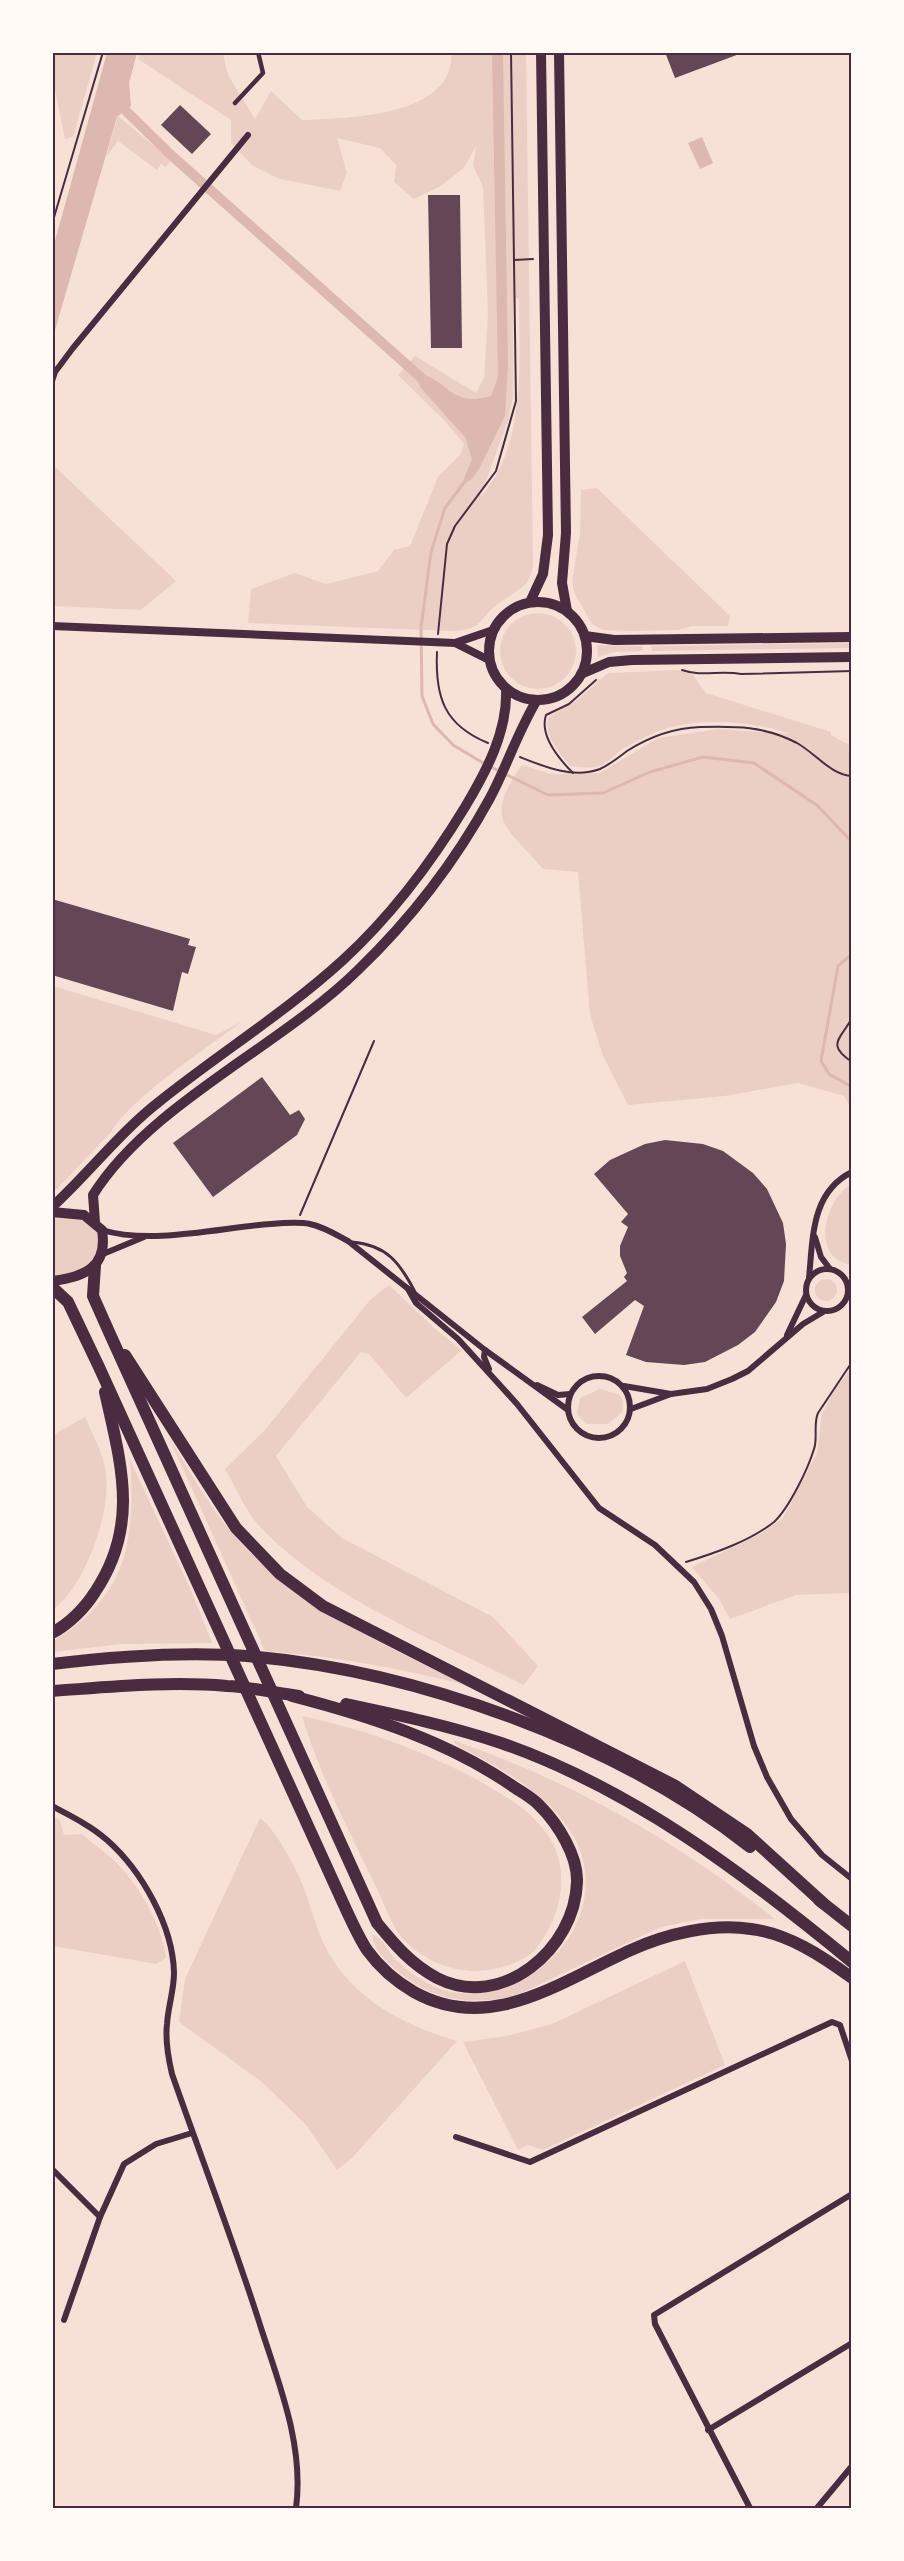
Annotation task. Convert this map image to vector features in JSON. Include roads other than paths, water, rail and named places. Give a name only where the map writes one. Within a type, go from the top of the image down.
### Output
[{"type":"highway","points":[[95,1266],[93,1296],[377,1923],[404,1956],[438,1979],[471,1987],[506,1982],[541,1962],[565,1931],[577,1880],[568,1844],[540,1805],[501,1778],[425,1738],[292,1695]]},
{"type":"highway","points":[[52,1287],[68,1302],[99,1367],[344,1905],[367,1949],[393,1980],[426,1999],[479,2010],[515,2002],[552,1989],[632,1949],[666,1937],[702,1930],[750,1929],[787,1939],[823,1956],[852,1978]]},
{"type":"highway","points":[[109,1332],[236,1528],[280,1574],[323,1606],[674,1785],[747,1834],[823,1903]]},
{"type":"highway","points":[[52,1633],[87,1604],[104,1580],[121,1538],[124,1504],[122,1471],[99,1367]]},
{"type":"highway","points":[[52,1664],[125,1655],[245,1656],[404,1683],[480,1705],[540,1729],[665,1791],[742,1841],[852,1926]]},
{"type":"highway","points":[[52,1691],[177,1685],[257,1688],[412,1717],[491,1740],[599,1786],[657,1818],[713,1854],[852,1962]]},
{"type":"main road","points":[[530,602],[543,574],[548,535],[541,52]]},
{"type":"main road","points":[[559,52],[566,533],[562,584],[567,611]]},
{"type":"main road","points":[[581,674],[586,661],[585,636],[579,624],[567,611],[555,604],[530,602],[504,614],[493,630],[489,645],[489,660],[494,673],[506,689],[519,697],[537,700],[562,693],[581,674],[609,662],[852,657]]},
{"type":"main road","points":[[585,636],[614,640],[852,637]]},
{"type":"main road","points":[[52,1207],[158,1103],[344,960],[391,911],[436,854],[474,792],[497,741],[506,713],[506,689]]},
{"type":"main road","points":[[52,1281],[74,1279],[95,1266],[103,1254],[93,1195],[129,1152],[169,1115],[313,1009],[357,972],[405,922],[452,862],[490,797],[515,749],[524,721],[537,700]]},
{"type":"main road","points":[[52,1212],[73,1212],[99,1226]]},
{"type":"street","points":[[235,103],[263,74],[258,52]]},
{"type":"street","points":[[52,381],[55,372],[73,348],[248,135]]},
{"type":"street","points":[[52,626],[452,643],[493,630]]},
{"type":"street","points":[[452,643],[489,660]]},
{"type":"street","points":[[785,1339],[806,1295],[819,1204],[832,1186],[852,1172]]},
{"type":"street","points":[[99,1226],[115,1234],[148,1236],[297,1223],[326,1228],[348,1241],[485,1350],[568,1410]]},
{"type":"street","points":[[814,1234],[821,1257],[830,1269]]},
{"type":"street","points":[[103,1254],[148,1236]]},
{"type":"street","points":[[808,1278],[818,1271],[830,1269],[852,1274]]},
{"type":"street","points":[[631,1409],[672,1394],[707,1389],[748,1371],[785,1339],[823,1312],[841,1307],[850,1290],[839,1272]]},
{"type":"street","points":[[408,1289],[416,1304],[458,1339],[517,1404],[599,1508],[655,1545],[678,1565],[711,1609],[722,1636],[754,1746],[767,1777],[791,1819],[822,1855],[852,1879]]},
{"type":"street","points":[[806,1295],[814,1308],[823,1312]]},
{"type":"street","points":[[485,1350],[486,1365],[495,1380]]},
{"type":"street","points":[[624,1386],[630,1398],[631,1409],[625,1425],[614,1435],[603,1438],[590,1437],[580,1432],[571,1421],[568,1410],[570,1394],[584,1379],[606,1376],[624,1386],[672,1394]]},
{"type":"street","points":[[523,1378],[558,1395],[570,1394]]},
{"type":"street","points":[[52,1806],[107,1840],[123,1857],[150,1894],[168,1937],[174,1973],[167,2025],[167,2049],[192,2133],[236,2247],[282,2392],[298,2464],[296,2508]]},
{"type":"street","points":[[456,2137],[530,2162],[832,2022],[840,2025],[852,2061]]},
{"type":"street","points":[[64,2320],[100,2217],[124,2164],[156,2144],[192,2133]]},
{"type":"street","points":[[52,2169],[100,2217]]},
{"type":"street","points":[[750,2508],[655,2324],[654,2315],[852,2194]]},
{"type":"street","points":[[708,2430],[852,2343]]},
{"type":"street","points":[[817,2508],[852,2466]]},
{"type":"lane","points":[[348,1241],[377,1246],[402,1266],[418,1297]]},
{"type":"waterway","points":[[119,100],[124,109],[171,155],[425,381]]},
{"type":"waterway","points":[[463,484],[445,508],[431,552],[421,628],[422,696],[433,724],[453,745],[485,764]]},
{"type":"waterway","points":[[491,767],[548,795],[603,793],[650,772],[703,757],[754,763],[818,806],[852,842]]},
{"type":"waterway","points":[[852,954],[838,966],[821,1061],[829,1074],[852,1087]]}]
